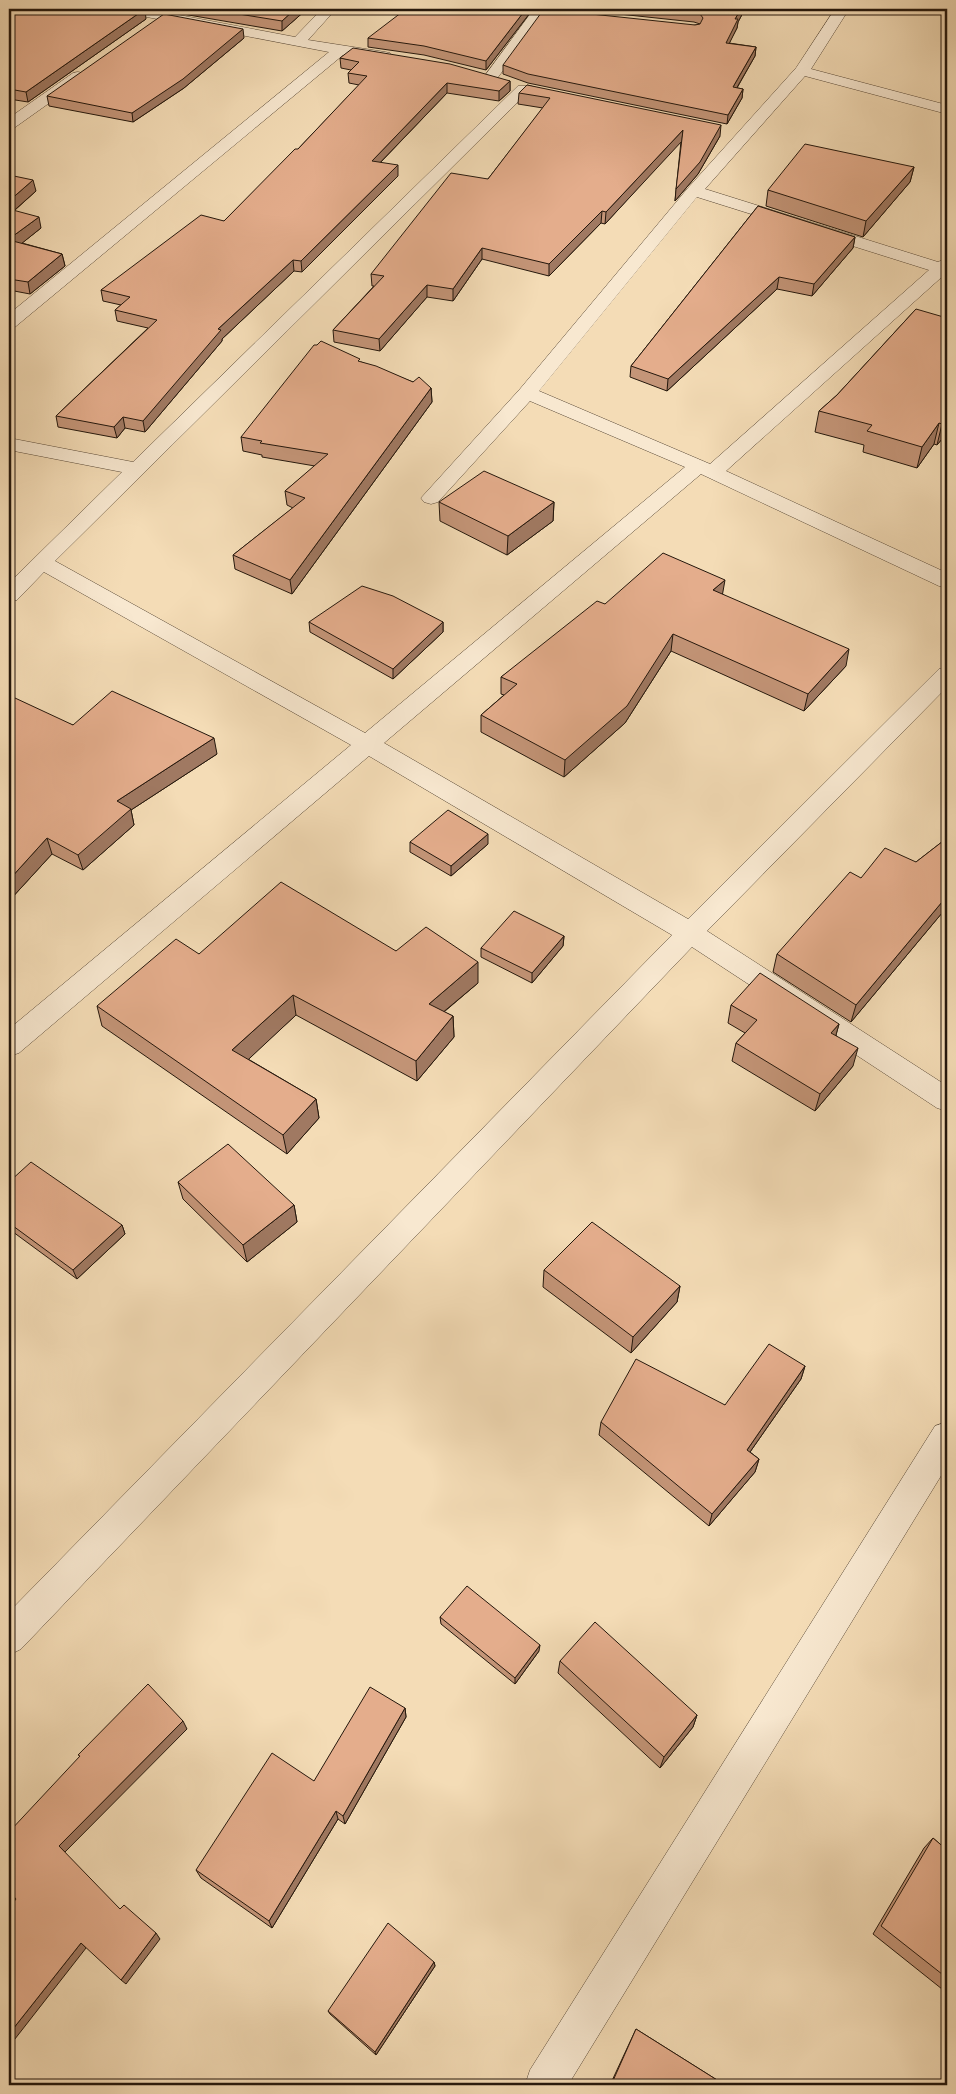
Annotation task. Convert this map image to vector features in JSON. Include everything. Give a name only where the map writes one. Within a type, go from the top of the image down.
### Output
[{"type":"street","points":[[126,9],[168,13],[340,50],[396,57]]},
{"type":"street","points":[[298,41],[329,9]]},
{"type":"street","points":[[431,498],[527,393],[694,191],[802,71],[842,9]]},
{"type":"street","points":[[542,93],[522,89],[486,76],[540,10],[559,13]]},
{"type":"street","points":[[147,28],[168,13]]},
{"type":"street","points":[[9,324],[340,50]]},
{"type":"street","points":[[9,125],[90,68]]},
{"type":"street","points":[[802,71],[947,110]]},
{"type":"street","points":[[9,595],[522,89]]},
{"type":"street","points":[[725,130],[744,134]]},
{"type":"street","points":[[694,191],[946,267]]},
{"type":"street","points":[[9,1046],[367,745],[706,469],[946,267]]},
{"type":"street","points":[[527,393],[706,469],[947,581]]},
{"type":"street","points":[[9,444],[138,469]]},
{"type":"street","points":[[41,562],[440,785],[690,933],[947,1100]]},
{"type":"street","points":[[9,1637],[690,933],[947,674]]},
{"type":"street","points":[[545,2085],[947,1437]]},
{"type":"building","points":[[9,9],[145,9],[26,92],[9,89]]},
{"type":"building","points":[[208,9],[295,9],[282,21]]},
{"type":"building","points":[[406,9],[526,9],[486,61],[424,46],[368,38]]},
{"type":"building","points":[[544,9],[695,25],[700,24],[703,18],[700,14],[653,9],[741,9],[726,43],[756,47],[733,87],[743,89],[728,115],[528,74],[503,65]]},
{"type":"building","points":[[164,14],[243,29],[183,79],[132,113],[47,96]]},
{"type":"building","points":[[353,48],[450,64],[510,81],[499,91],[447,83],[372,161],[398,165],[301,261],[293,260],[218,329],[221,330],[143,421],[123,417],[114,427],[56,416],[157,320],[115,310],[130,297],[101,290],[201,215],[224,221],[295,149],[298,149],[367,76],[348,73],[359,62],[340,58]]},
{"type":"building","points":[[527,85],[721,125],[700,162],[676,189],[683,130],[606,212],[602,211],[549,264],[482,248],[453,289],[427,285],[379,339],[333,330],[384,276],[371,274],[451,173],[488,179],[550,98],[519,93]]},
{"type":"building","points":[[805,144],[914,167],[866,221],[768,190]]},
{"type":"building","points":[[9,175],[33,180],[9,201]]},
{"type":"building","points":[[758,206],[855,237],[814,284],[779,277],[668,379],[631,366]]},
{"type":"building","points":[[9,209],[39,217],[9,239]]},
{"type":"building","points":[[9,240],[62,254],[28,282],[9,279]]},
{"type":"building","points":[[916,309],[947,318],[947,418],[942,424],[939,423],[922,447],[867,431],[872,425],[819,411],[837,395]]},
{"type":"building","points":[[321,341],[360,359],[358,361],[376,366],[413,382],[419,377],[431,388],[290,580],[233,555],[305,498],[285,491],[328,454],[260,443],[262,441],[241,437],[314,345]]},
{"type":"building","points":[[484,471],[554,502],[508,536],[439,502]]},
{"type":"building","points":[[663,553],[725,580],[713,590],[849,649],[808,694],[673,634],[627,706],[565,760],[481,715],[517,684],[501,677],[597,601],[605,604]]},
{"type":"building","points":[[362,586],[393,596],[443,622],[393,669],[309,622]]},
{"type":"building","points":[[112,691],[214,738],[117,801],[131,809],[78,855],[47,838],[9,880],[9,703],[15,698],[73,725]]},
{"type":"building","points":[[448,810],[488,834],[451,866],[410,842]]},
{"type":"building","points":[[947,838],[947,896],[856,1005],[777,954],[850,872],[861,878],[885,848],[916,862]]},
{"type":"building","points":[[281,882],[396,951],[426,927],[478,962],[429,1004],[453,1016],[416,1061],[293,995],[232,1050],[316,1099],[283,1135],[97,1006],[176,939],[199,954]]},
{"type":"building","points":[[514,911],[564,936],[532,973],[481,948]]},
{"type":"building","points":[[760,973],[839,1024],[831,1033],[858,1048],[820,1094],[736,1043],[757,1020],[731,1005]]},
{"type":"building","points":[[228,1144],[294,1205],[243,1245],[178,1182]]},
{"type":"building","points":[[31,1162],[122,1225],[73,1270],[9,1223],[9,1182]]},
{"type":"building","points":[[592,1222],[680,1286],[633,1337],[544,1270]]},
{"type":"building","points":[[769,1344],[805,1366],[747,1450],[759,1459],[712,1514],[601,1422],[636,1359],[725,1405]]},
{"type":"building","points":[[467,1586],[540,1645],[515,1678],[440,1617]]},
{"type":"building","points":[[595,1622],[697,1715],[664,1757],[560,1661]]},
{"type":"building","points":[[148,1684],[183,1721],[59,1846],[120,1909],[124,1905],[156,1933],[121,1980],[81,1943],[9,2034],[9,1908],[16,1899],[9,1891],[9,1832],[80,1756],[78,1755]]},
{"type":"building","points":[[370,1687],[405,1708],[343,1816],[336,1811],[269,1921],[196,1870],[272,1753],[314,1781]]},
{"type":"building","points":[[933,1838],[947,1850],[947,1978],[881,1926]]},
{"type":"building","points":[[388,1923],[434,1962],[375,2052],[328,2011]]},
{"type":"building","points":[[636,2029],[725,2085],[615,2085],[612,2083]]}]
